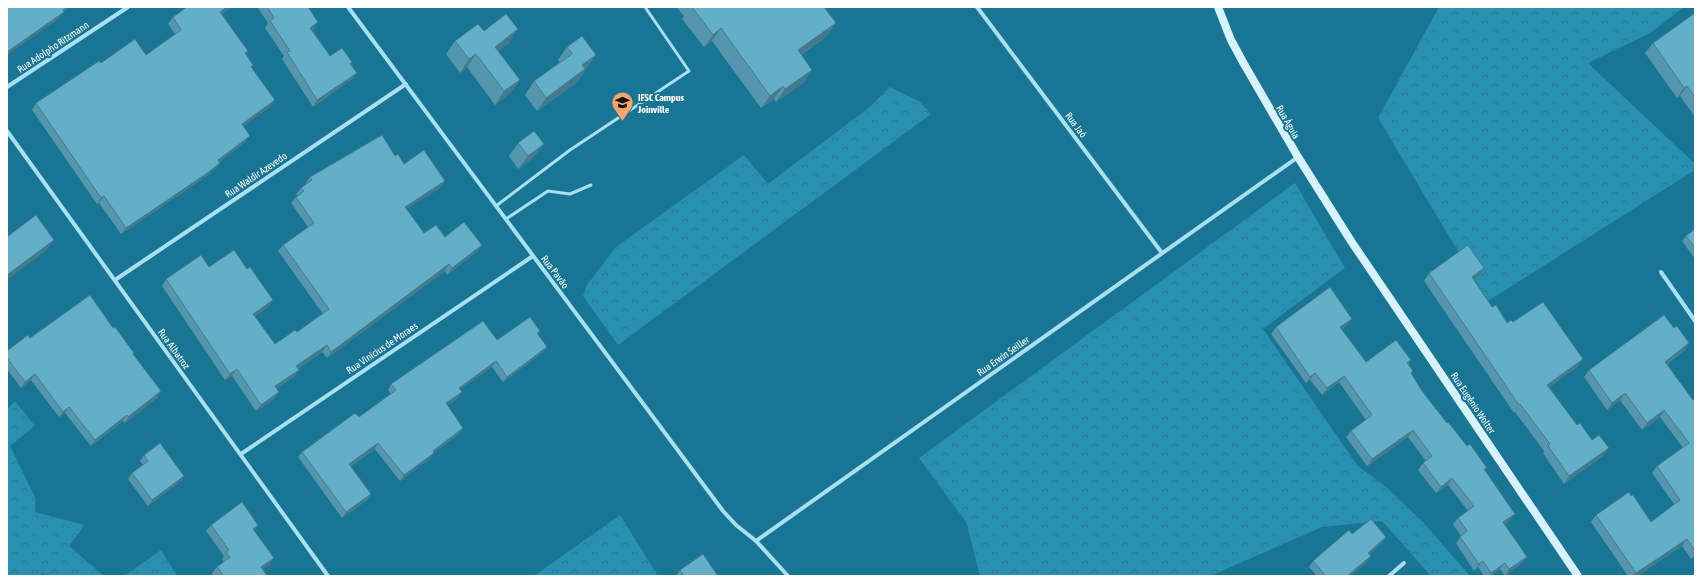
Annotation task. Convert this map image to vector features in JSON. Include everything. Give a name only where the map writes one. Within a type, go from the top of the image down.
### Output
[{"type":"street","name":"Rua Adolpho Ritzmann","points":[[7,87],[128,7]]},
{"type":"street","name":"Rua Pavão","points":[[348,7],[723,511],[736,525],[756,541]]},
{"type":"street","name":"Rua Jaó","points":[[977,7],[1162,253]]},
{"type":"street","name":"Rua Águia","points":[[1218,7],[1231,40],[1244,64],[1298,157],[1351,241]]},
{"type":"street","name":"Rua Waldir Azevedo","points":[[115,280],[406,84]]},
{"type":"street","name":"Rua Albatroz","points":[[7,131],[328,576]]},
{"type":"street","name":"Rua Erwin Seiller","points":[[756,541],[1298,157]]},
{"type":"street","name":"Rua Eugênio Wolter","points":[[1351,241],[1578,576]]},
{"type":"street","name":"Rua Vinícius de Moraes","points":[[241,454],[533,256]]},
{"type":"street","points":[[1661,272],[1695,321]]},
{"type":"street","points":[[756,541],[788,576]]},
{"type":"street","points":[[1389,576],[1404,563]]},
{"type":"lane","points":[[496,206],[570,150],[689,71],[645,7]]},
{"type":"lane","points":[[506,219],[548,191],[570,194],[591,185]]},
{"type":"green space","points":[[1439,7],[1684,7],[1652,32],[1588,63],[1695,164],[1695,170],[1488,301],[1378,118]]},
{"type":"green space","points":[[890,87],[920,102],[931,114],[618,345],[583,296],[587,285],[616,247],[744,155],[768,184],[867,109]]},
{"type":"green space","points":[[1295,183],[1345,268],[1263,329],[1357,465],[1385,486],[1424,523],[1470,576],[1431,576],[1382,521],[1322,527],[1210,576],[980,576],[966,522],[919,458]]},
{"type":"green space","points":[[15,401],[35,426],[10,446],[35,497],[35,512],[85,525],[69,546],[104,576],[47,576],[43,573],[39,576],[7,576],[7,410]]},
{"type":"green space","points":[[620,515],[658,576],[534,576]]},
{"type":"green space","points":[[161,550],[176,574],[174,576],[124,576]]},
{"type":"building","points":[[7,7],[67,7],[63,10],[64,12],[7,52]]},
{"type":"building","points":[[187,7],[227,7],[220,12],[248,51],[245,53],[253,65],[251,67],[275,100],[242,124],[250,136],[218,160],[220,163],[126,228],[104,196],[101,198],[36,103],[99,61],[101,63],[135,39],[146,55],[181,30],[173,17]]},
{"type":"building","points":[[267,7],[308,7],[318,22],[310,28],[330,56],[342,48],[352,62],[350,64],[357,73],[317,100],[287,52],[290,51],[270,21],[274,18]]},
{"type":"building","points":[[692,7],[824,7],[836,23],[798,50],[812,70],[785,89],[783,86],[770,96],[721,28],[713,35]]},
{"type":"building","points":[[1695,13],[1695,97],[1687,86],[1684,88],[1653,43]]},
{"type":"building","points":[[506,14],[518,29],[495,47],[520,80],[504,91],[476,54],[469,59],[455,41],[478,24],[484,31]]},
{"type":"building","points":[[582,36],[596,55],[582,65],[585,69],[546,98],[534,81],[572,54],[567,47]]},
{"type":"building","points":[[534,131],[544,144],[528,156],[518,143]]},
{"type":"building","points":[[382,135],[395,156],[398,154],[404,164],[424,150],[445,181],[405,207],[424,233],[436,225],[445,237],[464,222],[482,245],[452,268],[449,264],[331,352],[327,345],[296,366],[299,370],[275,386],[279,392],[261,405],[237,369],[230,374],[166,279],[201,255],[209,267],[234,250],[247,269],[250,267],[273,300],[253,314],[275,344],[295,330],[297,332],[329,309],[283,245],[314,223],[296,197],[304,191],[301,188],[312,180],[310,177]]},
{"type":"building","points":[[36,215],[54,240],[7,275],[7,237]]},
{"type":"building","points":[[1695,229],[1695,248],[1686,236]]},
{"type":"building","points":[[1468,245],[1484,268],[1472,277],[1492,307],[1496,305],[1507,323],[1511,320],[1513,322],[1543,302],[1583,359],[1547,385],[1577,425],[1580,423],[1592,440],[1599,435],[1609,448],[1569,476],[1548,446],[1550,444],[1520,404],[1519,405],[1429,273]]},
{"type":"building","points":[[1330,287],[1352,319],[1340,327],[1366,362],[1396,340],[1411,360],[1407,363],[1413,371],[1411,373],[1422,391],[1467,446],[1470,444],[1487,468],[1484,469],[1515,514],[1503,522],[1527,557],[1509,569],[1505,563],[1491,573],[1483,561],[1479,564],[1460,537],[1467,531],[1458,518],[1474,506],[1452,478],[1441,487],[1423,463],[1432,456],[1413,430],[1372,459],[1351,431],[1372,415],[1344,376],[1327,388],[1315,373],[1310,377],[1276,327]]},
{"type":"building","points":[[90,295],[161,391],[128,417],[127,415],[95,440],[69,407],[63,412],[35,374],[25,382],[7,358],[7,351],[28,335],[30,338]]},
{"type":"building","points":[[1664,315],[1674,328],[1677,326],[1689,343],[1665,362],[1693,400],[1695,399],[1695,551],[1687,539],[1636,573],[1596,515],[1629,492],[1631,496],[1633,495],[1651,522],[1680,500],[1657,466],[1689,443],[1664,410],[1647,423],[1625,393],[1612,403],[1589,370]]},
{"type":"building","points":[[530,317],[540,331],[537,333],[547,347],[507,377],[496,361],[459,388],[462,392],[446,403],[463,428],[433,451],[434,453],[404,475],[378,443],[349,464],[371,494],[346,512],[302,452],[355,413],[359,417],[396,390],[391,384],[483,321],[497,340]]},
{"type":"building","points":[[160,443],[184,476],[152,500],[132,473],[148,461],[144,455]]},
{"type":"building","points":[[242,502],[258,525],[253,529],[274,558],[261,567],[267,576],[224,576],[217,567],[230,557],[226,552],[229,550],[211,525]]},
{"type":"building","points":[[1371,519],[1386,537],[1368,553],[1371,556],[1347,576],[1326,576],[1313,561],[1349,530],[1352,534]]},
{"type":"building","points":[[703,554],[718,576],[684,576],[680,570]]},
{"type":"place","name":"IFSC Campus Joinville","points":[[622,122]]}]
